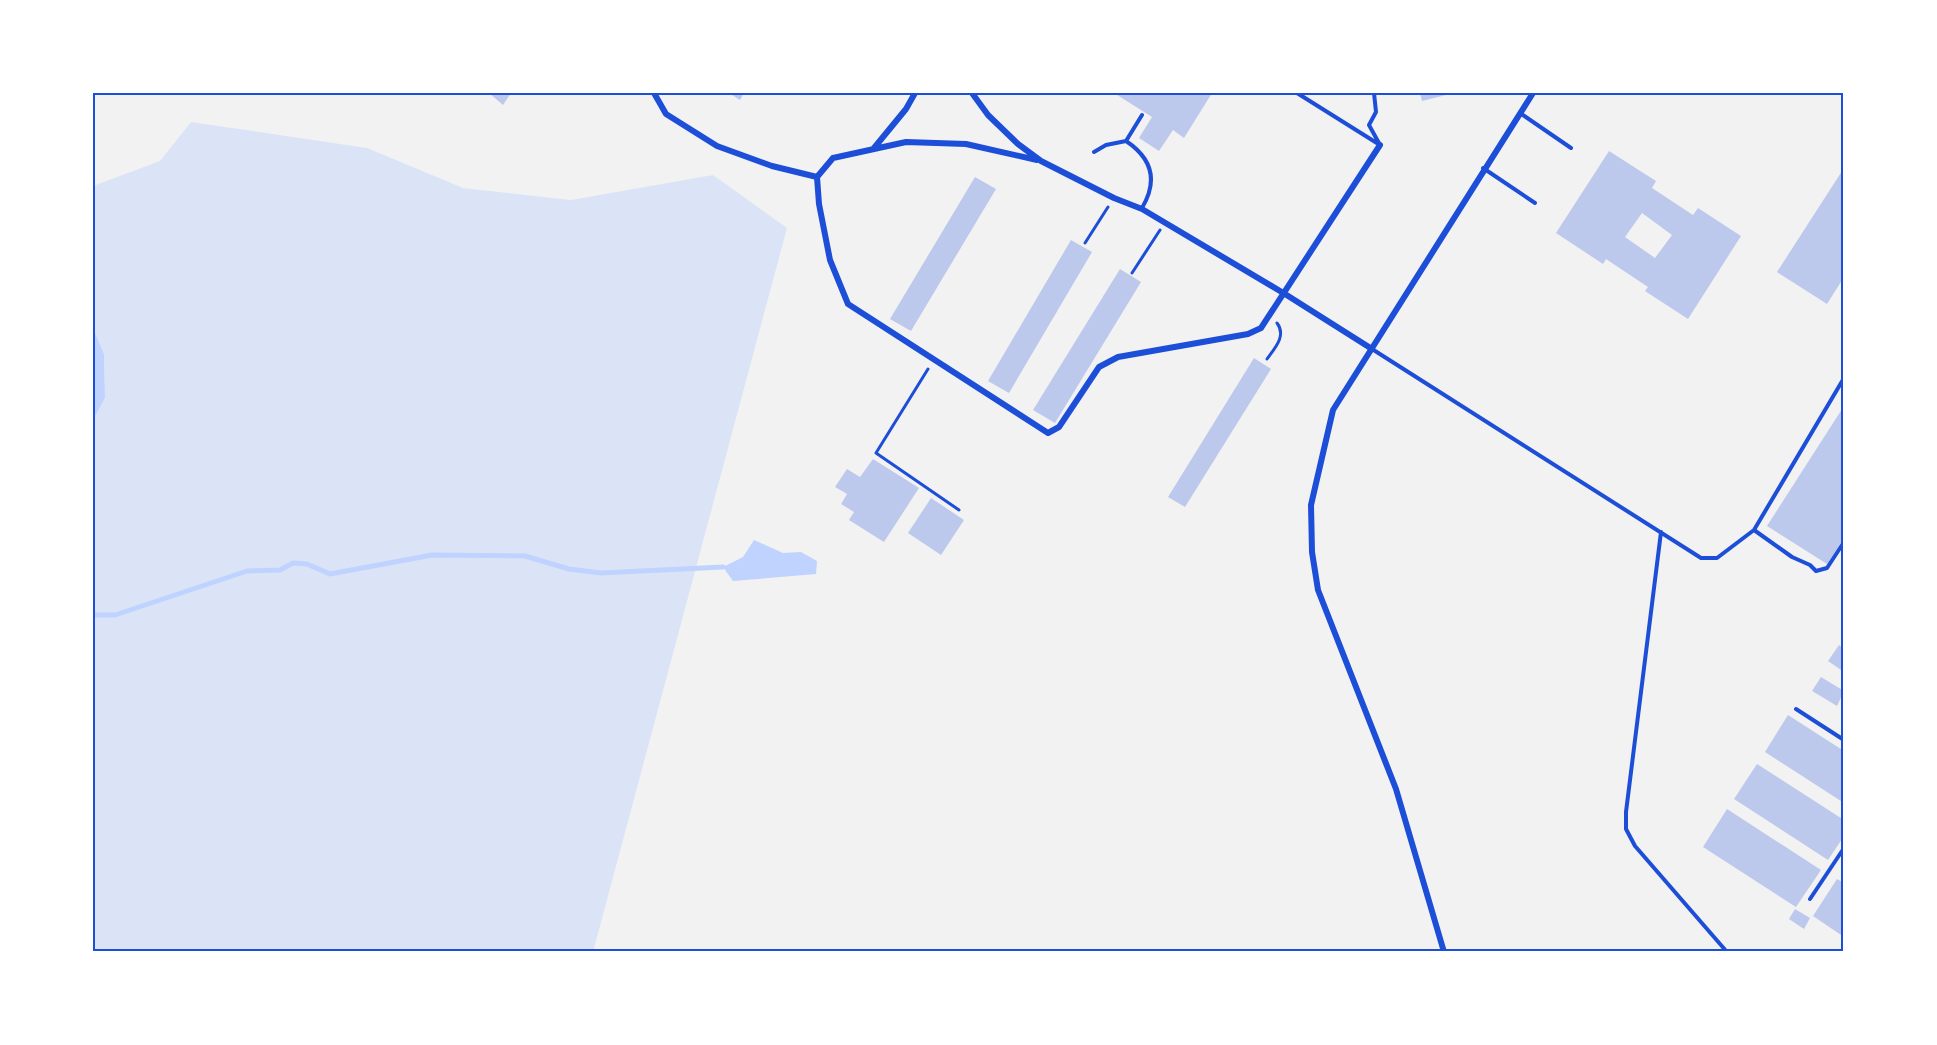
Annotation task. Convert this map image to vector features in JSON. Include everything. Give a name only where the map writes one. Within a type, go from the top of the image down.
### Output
[{"type":"street","points":[[654,93],[666,114],[717,146],[772,166],[817,177]]},
{"type":"street","points":[[873,149],[906,109],[915,93]]},
{"type":"street","points":[[972,93],[988,115],[1018,144],[1041,161],[1114,198],[1142,209],[1286,294],[1372,349]]},
{"type":"street","points":[[1444,952],[1396,789],[1318,590],[1312,552],[1311,505],[1333,410],[1483,168],[1533,93]]},
{"type":"street","points":[[1041,161],[966,144],[906,142],[833,158],[817,177],[819,204],[830,260],[848,304],[1048,433],[1059,427],[1099,367],[1118,357],[1248,334],[1261,328],[1286,294],[1380,145]]},
{"type":"lane","points":[[1297,93],[1380,145]]},
{"type":"lane","points":[[1374,93],[1376,112],[1369,125],[1380,145]]},
{"type":"lane","points":[[1520,113],[1571,148]]},
{"type":"lane","points":[[1095,152],[1106,145],[1126,141],[1142,115]]},
{"type":"lane","points":[[1126,141],[1144,157],[1153,177],[1149,197],[1142,209]]},
{"type":"lane","points":[[1483,168],[1535,202]]},
{"type":"lane","points":[[1372,349],[1701,558],[1717,558],[1754,530],[1844,378]]},
{"type":"lane","points":[[1754,530],[1816,571],[1827,568],[1844,542]]},
{"type":"lane","points":[[1661,532],[1626,812],[1626,829],[1635,846],[1727,952]]},
{"type":"lane","points":[[1796,709],[1844,740]]},
{"type":"lane","points":[[1810,899],[1844,848]]},
{"type":"path","points":[[1085,243],[1114,198]]},
{"type":"path","points":[[1132,273],[1164,224]]},
{"type":"path","points":[[1267,359],[1281,334],[1281,328],[1272,314]]},
{"type":"path","points":[[933,359],[876,453],[959,510]]},
{"type":"shaded area","points":[[191,122],[367,148],[463,188],[571,200],[713,175],[787,228],[593,952],[93,952],[93,420],[105,398],[104,354],[93,328],[93,186],[160,161]]},
{"type":"water","points":[[93,328],[104,354],[105,398],[93,420]]},
{"type":"water","points":[[754,540],[783,553],[801,552],[817,561],[816,574],[733,581],[723,567],[743,557]]},
{"type":"building","points":[[489,93],[511,93],[503,105]]},
{"type":"building","points":[[729,93],[744,93],[740,100]]},
{"type":"building","points":[[1114,93],[1212,93],[1184,138],[1173,130],[1159,151],[1139,138],[1152,117]]},
{"type":"building","points":[[1420,93],[1450,93],[1450,94],[1422,101]]},
{"type":"building","points":[[1609,151],[1656,181],[1652,188],[1693,215],[1698,208],[1741,236],[1688,319],[1645,291],[1648,287],[1606,259],[1603,264],[1556,233]],"holes":[[[1642,213],[1672,235],[1655,258],[1625,237]]]},
{"type":"building","points":[[1844,168],[1844,277],[1827,304],[1777,272]]},
{"type":"building","points":[[975,177],[996,189],[911,331],[890,319]]},
{"type":"building","points":[[1071,240],[1092,252],[1009,393],[988,381]]},
{"type":"building","points":[[1120,269],[1141,282],[1055,423],[1033,410]]},
{"type":"building","points":[[1254,358],[1271,369],[1185,507],[1168,497]]},
{"type":"building","points":[[1844,406],[1844,538],[1827,564],[1767,526]]},
{"type":"building","points":[[873,459],[919,488],[884,542],[849,520],[854,512],[841,504],[847,494],[835,487],[847,469],[860,477]]},
{"type":"building","points":[[931,498],[964,520],[941,555],[908,533]]},
{"type":"building","points":[[1839,645],[1844,649],[1844,672],[1828,661]]},
{"type":"building","points":[[1821,677],[1844,691],[1837,706],[1812,691]]},
{"type":"building","points":[[1788,715],[1844,751],[1844,803],[1765,752]]},
{"type":"building","points":[[1757,764],[1844,820],[1844,836],[1828,860],[1734,799]]},
{"type":"building","points":[[1727,809],[1821,870],[1796,907],[1703,847]]},
{"type":"building","points":[[1837,879],[1844,883],[1844,937],[1813,916]]},
{"type":"building","points":[[1795,909],[1810,918],[1804,929],[1789,919]]},
{"type":"waterway","points":[[93,615],[115,615],[247,571],[280,570],[293,563],[307,564],[330,574],[432,555],[525,556],[569,569],[601,573],[723,567]]}]
